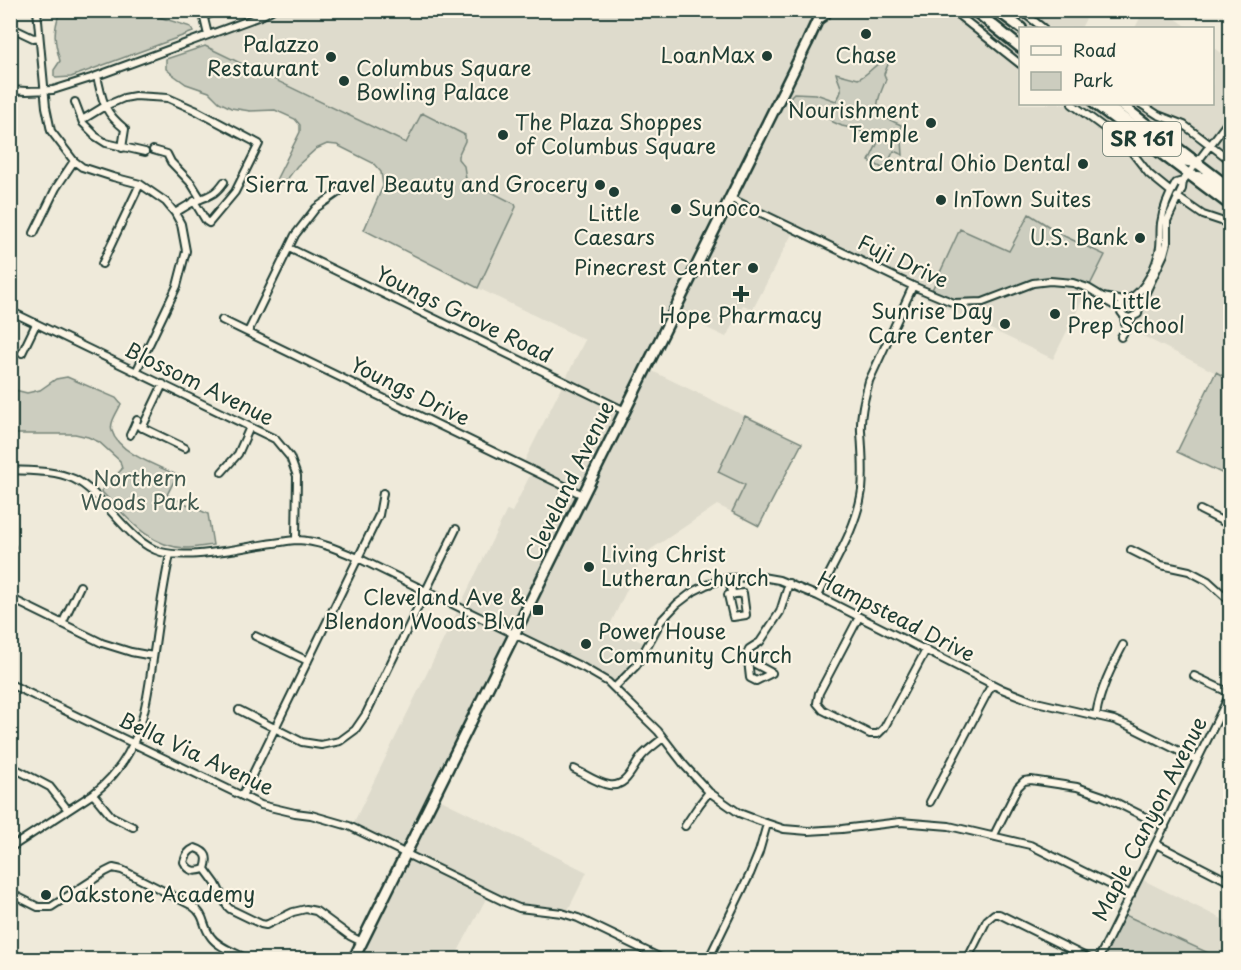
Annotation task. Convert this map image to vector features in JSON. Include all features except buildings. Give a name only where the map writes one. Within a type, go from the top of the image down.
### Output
[{"type":"main road","name":"Cleveland Avenue","points":[[353,960],[584,495],[818,15],[825,14],[827,10]]},
{"type":"main road","points":[[974,10],[1019,46]]},
{"type":"main road","points":[[998,10],[1020,27]]},
{"type":"main road","name":"SR 161","points":[[1096,105],[1186,178],[1230,205]]},
{"type":"main road","points":[[1105,105],[1180,160],[1198,163]]},
{"type":"main road","name":"SR 161","points":[[1121,105],[1230,188]]},
{"type":"main road","points":[[1186,178],[1205,178],[1230,196]]},
{"type":"street","points":[[37,10],[44,91],[51,131],[74,161],[82,167],[140,184],[166,202],[181,224],[186,251],[177,286],[136,372]]},
{"type":"street","points":[[208,35],[203,14],[219,10]]},
{"type":"street","points":[[10,90],[53,90],[97,76],[272,10]]},
{"type":"street","points":[[952,10],[1019,63]]},
{"type":"street","points":[[1020,10],[1042,27]]},
{"type":"street","points":[[10,27],[33,38],[39,37]]},
{"type":"street","points":[[97,76],[105,106],[112,118],[125,129],[122,147]]},
{"type":"street","points":[[82,120],[124,98],[135,96],[168,98],[259,144],[235,192],[209,223],[190,183],[171,162],[167,154],[153,150]]},
{"type":"street","points":[[75,102],[82,120],[95,135],[106,143],[145,152]]},
{"type":"street","points":[[1073,105],[1122,141],[1149,174],[1171,192]]},
{"type":"street","points":[[1143,105],[1158,115],[1184,124],[1230,159]]},
{"type":"street","points":[[1121,337],[1137,314],[1164,254],[1167,243],[1167,221],[1186,178],[1230,119]]},
{"type":"street","points":[[34,233],[56,188],[74,161]]},
{"type":"street","points":[[1125,330],[1124,316],[1120,309],[1126,300],[1140,291],[1157,258],[1161,223],[1171,192],[1176,183],[1186,178]]},
{"type":"street","points":[[175,213],[197,200],[218,192],[224,182]]},
{"type":"street","points":[[102,264],[140,184]]},
{"type":"street","points":[[248,332],[295,235],[316,208],[339,192]]},
{"type":"street","name":"Fuji Drive","points":[[730,198],[954,303],[983,302],[1034,283],[1050,281],[1073,283],[1088,288],[1120,309]]},
{"type":"street","points":[[1177,198],[1203,215],[1230,224]]},
{"type":"street","name":"Youngs Grove Road","points":[[289,248],[625,411]]},
{"type":"street","points":[[818,596],[845,542],[860,502],[863,476],[861,428],[864,398],[869,381],[914,286]]},
{"type":"street","name":"Fuji Drive","points":[[1103,297],[1126,300]]},
{"type":"street","points":[[1126,300],[1136,301],[1139,306]]},
{"type":"street","name":"Blossom Avenue","points":[[10,311],[275,439],[290,457],[297,476],[296,540]]},
{"type":"street","points":[[1124,316],[1133,317]]},
{"type":"street","name":"Youngs Drive","points":[[222,320],[584,495]]},
{"type":"street","points":[[22,353],[36,324]]},
{"type":"street","points":[[130,435],[163,384]]},
{"type":"street","points":[[138,424],[184,448]]},
{"type":"street","points":[[222,472],[238,454],[250,427]]},
{"type":"street","points":[[10,470],[48,472],[74,479],[90,491],[143,543],[170,554],[202,554],[296,540],[324,545],[358,558],[584,668],[608,682],[663,738],[710,792],[739,813],[767,824],[784,829],[808,831],[900,822],[950,826],[1030,845],[1131,895]]},
{"type":"street","points":[[242,796],[380,515],[383,493]]},
{"type":"street","points":[[1200,510],[1230,525]]},
{"type":"street","points":[[239,710],[302,742],[321,745],[340,741],[355,730],[366,714],[456,529]]},
{"type":"street","points":[[1131,550],[1161,565],[1189,571],[1208,581],[1230,601]]},
{"type":"street","points":[[11,847],[104,785],[116,772],[133,744],[142,723],[148,696],[170,554]]},
{"type":"street","name":"Hampstead Drive","points":[[614,688],[636,666],[661,621],[693,591],[728,578],[762,577],[789,583],[818,596],[992,684],[1032,701],[1096,715],[1131,727],[1197,760]]},
{"type":"street","points":[[728,578],[733,595]]},
{"type":"street","points":[[748,660],[747,652],[760,642],[780,612],[789,583]]},
{"type":"street","points":[[62,624],[80,586]]},
{"type":"street","points":[[10,598],[102,644],[153,656]]},
{"type":"street","points":[[859,617],[819,693],[817,703],[823,710],[870,734],[878,734],[884,728],[926,650]]},
{"type":"street","points":[[255,636],[308,661]]},
{"type":"street","points":[[1096,715],[1100,694],[1123,645]]},
{"type":"street","points":[[1194,676],[1230,694]]},
{"type":"street","name":"Bella Via Avenue","points":[[10,684],[261,805],[295,813],[311,814],[350,826],[507,903],[519,908],[562,913],[578,918],[665,960]]},
{"type":"street","points":[[930,802],[992,684]]},
{"type":"street","name":"Maple Canyon Avenue","points":[[1098,960],[1230,694]]},
{"type":"street","points":[[574,770],[604,784],[611,786],[618,784],[625,781],[643,755],[663,738]]},
{"type":"street","points":[[10,766],[50,787],[68,810]]},
{"type":"street","points":[[994,835],[1018,787],[1024,781],[1031,780],[1077,787],[1103,796],[1165,826]]},
{"type":"street","points":[[685,826],[710,792]]},
{"type":"street","points":[[93,794],[111,816],[133,827]]},
{"type":"street","points":[[708,960],[750,874],[767,824]]},
{"type":"street","points":[[1156,844],[1230,882]]},
{"type":"street","points":[[10,893],[38,907],[51,907],[105,872],[113,868],[122,870],[199,910],[212,938],[219,945],[249,960]]},
{"type":"street","points":[[205,869],[216,884],[226,906],[261,924],[271,923],[293,912],[306,909],[315,911],[362,942]]},
{"type":"street","points":[[967,960],[987,920],[994,914],[1004,916],[1092,960]]},
{"type":"shaded area","points":[[275,10],[1090,11],[1082,27],[1019,27],[1019,105],[1214,105],[1214,48],[1230,61],[1230,380],[1125,327],[1132,311],[1088,289],[1053,359],[792,234],[753,309],[743,305],[726,337],[673,312],[646,368],[745,416],[718,472],[745,485],[732,512],[717,505],[644,554],[609,627],[648,645],[638,663],[615,687],[598,676],[515,635],[435,797],[587,872],[566,914],[536,911],[488,895],[454,959],[353,959],[405,854],[351,828],[507,510],[512,512],[532,471],[522,466],[585,340],[478,288],[516,207],[515,204],[466,179],[464,166],[458,159],[465,141],[406,143],[205,46],[200,39]],"holes":[[[878,62],[889,62],[877,105],[882,116],[901,125],[902,155],[894,151],[884,169],[879,140],[856,129],[833,122],[812,108],[836,101],[841,94],[842,87],[836,76],[838,73],[858,79],[865,76]],[[1029,215],[1064,236],[1081,283],[1057,277],[1043,277],[1021,283],[960,229],[1009,252]]]},
{"type":"shaded area","points":[[1144,10],[1165,11],[1188,27],[1136,27]]},
{"type":"shaded area","points":[[1139,878],[1230,923],[1230,959],[1211,959],[1213,955],[1125,915]]},
{"type":"green space","points":[[60,11],[149,11],[156,16],[191,27],[193,32],[71,77],[56,78],[54,70],[60,61],[55,31]]},
{"type":"green space","points":[[205,46],[406,143],[422,113],[465,135],[458,159],[464,166],[466,179],[515,204],[516,207],[478,288],[364,230],[383,186],[381,172],[373,163],[337,145],[327,144],[316,149],[297,166],[286,181],[279,185],[276,180],[300,132],[300,125],[295,119],[275,110],[250,111],[231,108],[219,102],[209,92],[186,84],[166,69],[166,59]]},
{"type":"green space","points":[[887,59],[889,62],[884,74],[886,79],[878,108],[883,116],[901,125],[903,155],[894,151],[884,169],[869,161],[879,140],[856,129],[833,122],[812,108],[790,105],[789,102],[794,93],[816,94],[836,101],[841,87],[836,73],[858,79]]},
{"type":"green space","points":[[1029,214],[1064,236],[1105,255],[1089,287],[1069,279],[1052,278],[1021,284],[976,300],[958,300],[932,290],[960,229],[1009,251]]},
{"type":"green space","points":[[1216,372],[1230,380],[1230,477],[1177,452]]},
{"type":"green space","name":"Northern Woods Park","points":[[67,377],[116,398],[121,404],[111,428],[116,439],[140,458],[177,475],[167,495],[208,514],[213,545],[188,548],[172,546],[148,536],[128,519],[101,491],[122,469],[120,461],[99,442],[75,434],[11,434],[11,389],[27,393],[40,390],[56,379]]},
{"type":"green space","points":[[745,416],[802,443],[759,526],[732,512],[745,485],[718,472]]},
{"type":"green space","points":[[1125,915],[1213,955],[1211,959],[1102,959]]},
{"type":"place","name":"Chase","points":[[866,34]]},
{"type":"place","name":"LoanMax","points":[[767,56]]},
{"type":"place","name":"Palazzo Restaurant","points":[[331,57]]},
{"type":"place","name":"Columbus Square Bowling Palace","points":[[344,81]]},
{"type":"place","name":"Nourishment Temple","points":[[931,123]]},
{"type":"place","name":"The Plaza Shoppes of Columbus Square","points":[[503,135]]},
{"type":"place","name":"Central Ohio Dental","points":[[1083,164]]},
{"type":"place","name":"Sierra Travel Beauty and Grocery","points":[[600,185]]},
{"type":"place","name":"Little Caesars","points":[[614,192]]},
{"type":"place","name":"InTown Suites","points":[[941,200]]},
{"type":"place","name":"Sunoco","points":[[676,209]]},
{"type":"place","name":"U.S. Bank","points":[[1140,238]]},
{"type":"place","name":"Pinecrest Center","points":[[753,268]]},
{"type":"place","name":"Hope Pharmacy","points":[[741,294]]},
{"type":"place","name":"The Little Prep School","points":[[1055,314]]},
{"type":"place","name":"Sunrise Day Care Center","points":[[1005,324]]},
{"type":"place","name":"Living Christ Lutheran Church","points":[[589,567]]},
{"type":"place","name":"Cleveland Ave & Blendon Woods Blvd","points":[[538,610]]},
{"type":"place","name":"Power House Community Church","points":[[586,644]]},
{"type":"place","name":"Oakstone Academy","points":[[46,895]]}]
